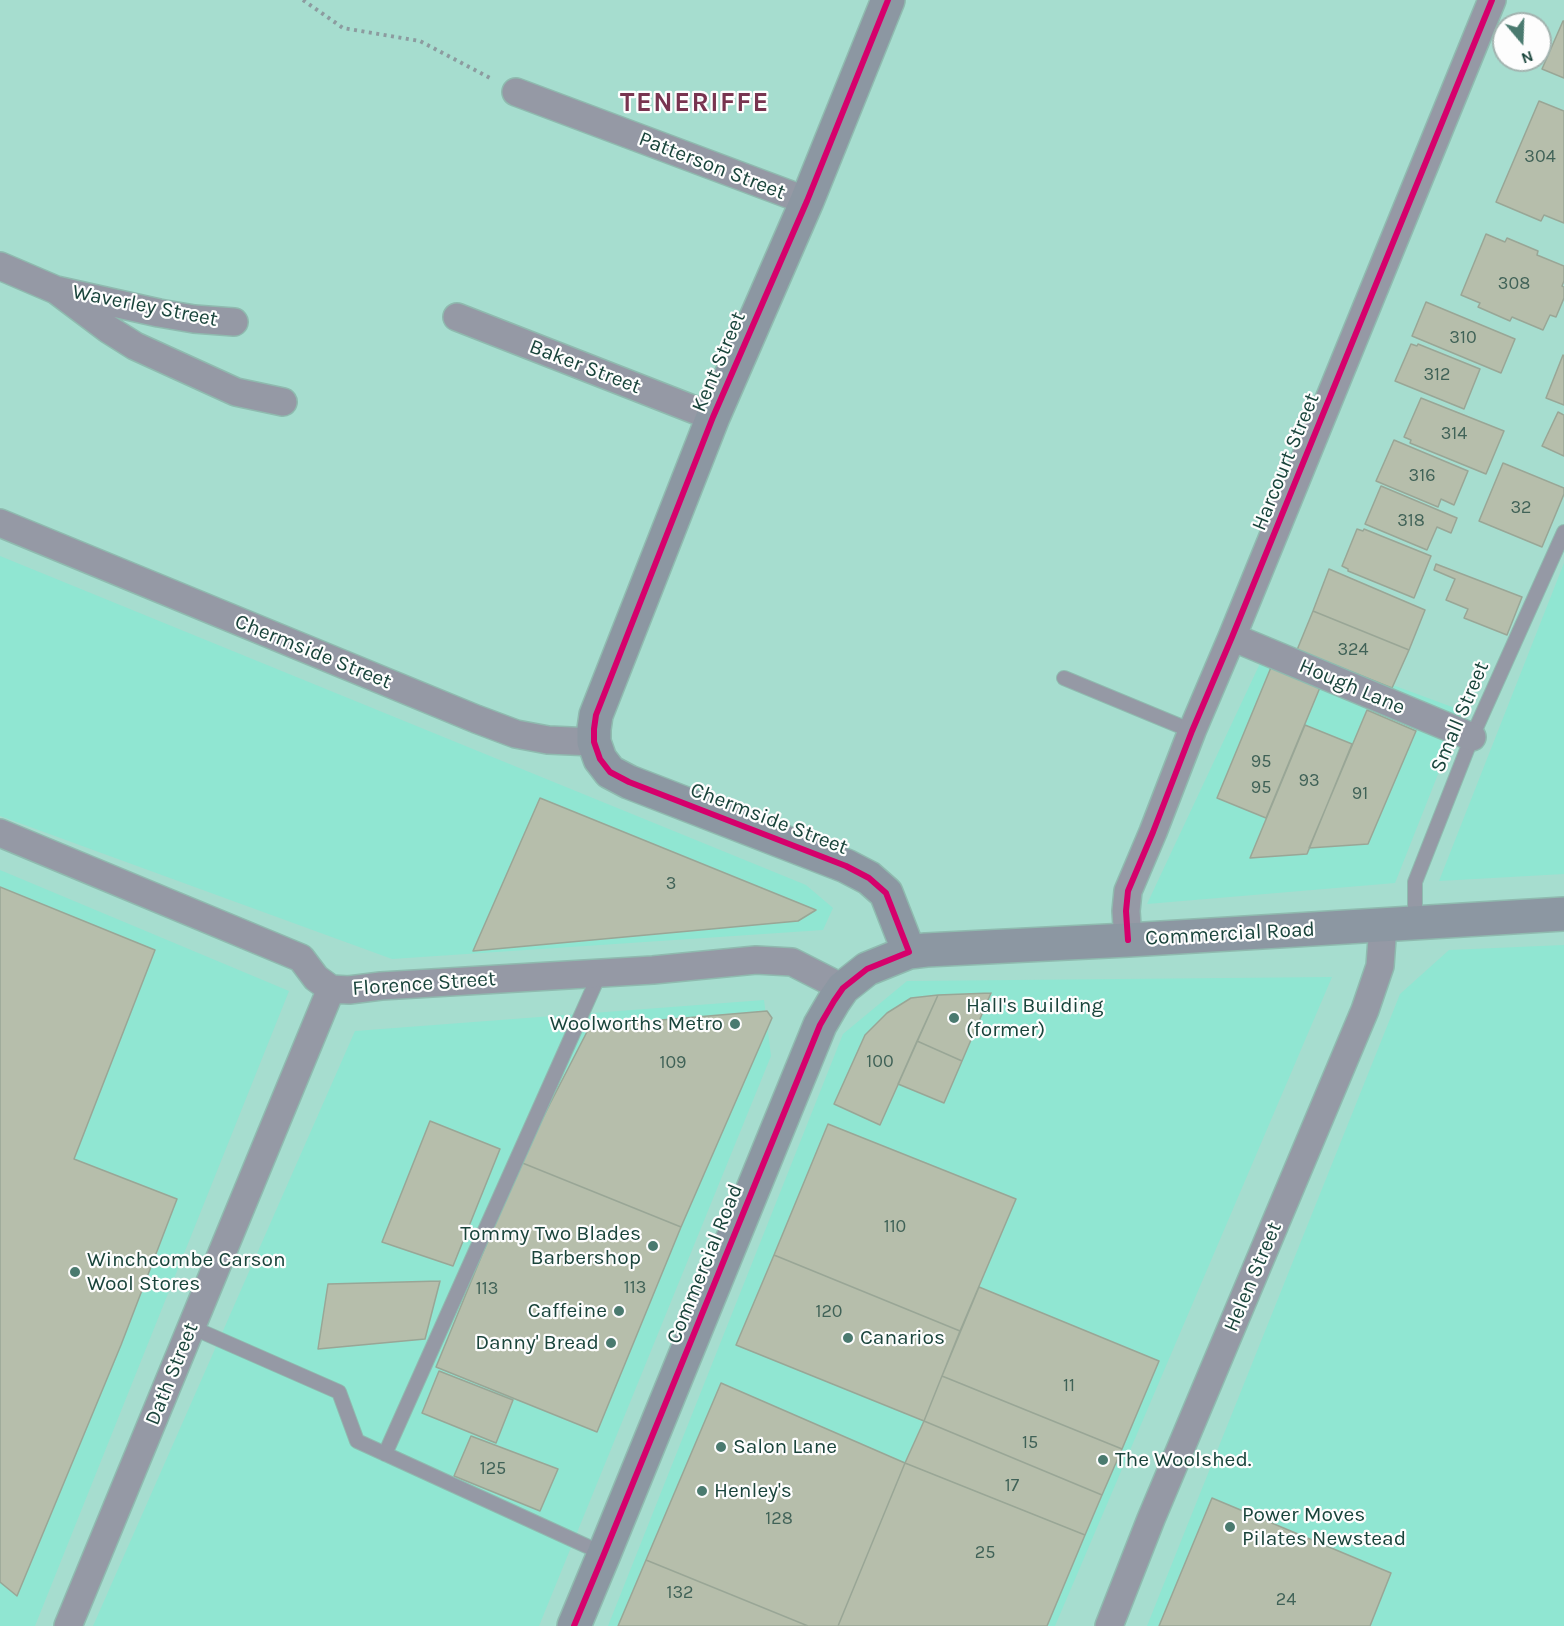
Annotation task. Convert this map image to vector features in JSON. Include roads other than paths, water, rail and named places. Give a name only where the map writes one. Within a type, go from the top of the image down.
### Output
[{"type":"street","name":"Kent Street","points":[[594,742],[596,715],[713,417],[807,201],[888,0]]},
{"type":"street","name":"Harcourt Street","points":[[1128,940],[1126,911],[1128,891],[1492,0]]},
{"type":"street","name":"Patterson Street","points":[[516,92],[807,201]]},
{"type":"street","name":"Waverley Street","points":[[0,266],[56,290],[159,313],[234,322]]},
{"type":"street","name":"Waverley Street","points":[[56,290],[135,346],[236,392],[283,402]]},
{"type":"street","name":"Baker Street","points":[[457,317],[713,417]]},
{"type":"street","name":"Chermside Street","points":[[0,523],[516,734],[548,740],[594,742],[600,759],[610,772],[629,782],[846,866],[869,878],[886,893],[909,952]]},
{"type":"street","name":"Hough Lane","points":[[1232,637],[1472,737]]},
{"type":"street","name":"Florence Street","points":[[0,833],[301,958],[316,978],[330,989],[349,990],[392,985],[652,970],[756,960],[792,962],[843,988]]},
{"type":"street","name":"Commercial Road","points":[[573,1626],[820,1025],[843,988],[867,969],[909,952],[1564,914]]},
{"type":"street","name":"Helen Street","points":[[1109,1626],[1155,1508],[1365,1010],[1380,966],[1383,925]]},
{"type":"street","name":"Dath Street","points":[[68,1626],[330,989]]},
{"type":"lane","name":"Small Street","points":[[1415,923],[1415,882],[1472,737],[1564,532]]},
{"type":"lane","points":[[1064,678],[1192,731]]},
{"type":"lane","points":[[385,1454],[600,973]]},
{"type":"lane","points":[[191,1327],[339,1392],[357,1441],[604,1554]]},
{"type":"place","name":"Hall's Building (former)","points":[[954,1018]]},
{"type":"place","name":"Woolworths Metro","points":[[735,1024]]},
{"type":"place","name":"Tommy Two Blades Barbershop","points":[[653,1246]]},
{"type":"place","name":"Winchcombe Carson Wool Stores","points":[[75,1272]]},
{"type":"place","name":"Caffeine","points":[[619,1311]]},
{"type":"place","name":"Canarios","points":[[848,1338]]},
{"type":"place","name":"Danny' Bread","points":[[611,1343]]},
{"type":"place","name":"Salon Lane","points":[[721,1447]]},
{"type":"place","name":"The Woolshed.","points":[[1103,1460]]},
{"type":"place","name":"Henley's","points":[[702,1491]]},
{"type":"place","name":"Power Moves Pilates Newstead","points":[[1230,1527]]},
{"type":"district","name":"TENERIFFE","points":[[695,103]]}]
